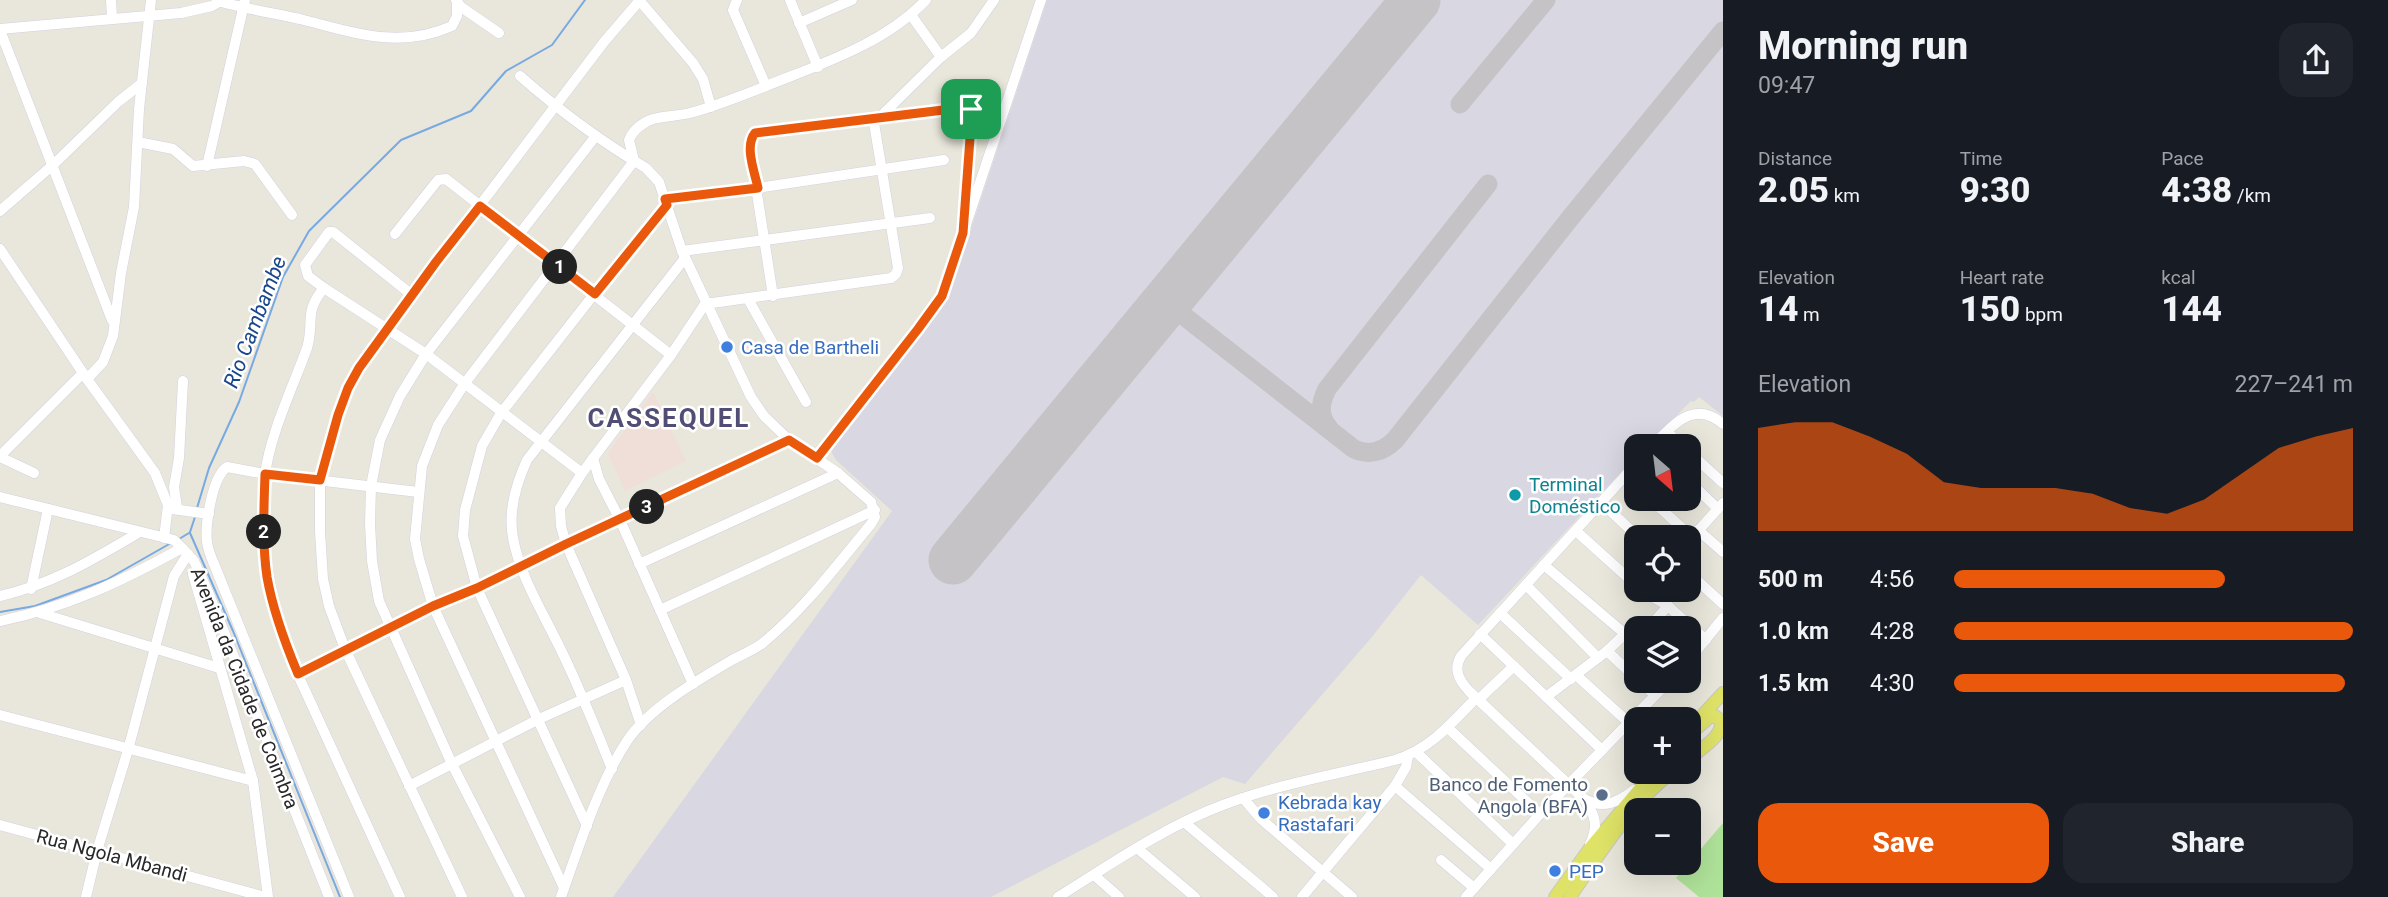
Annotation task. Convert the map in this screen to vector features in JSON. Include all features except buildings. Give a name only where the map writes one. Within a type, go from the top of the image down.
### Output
[{"type":"main road","points":[[1701,719],[1723,693]]},
{"type":"main road","points":[[1701,724],[1710,717],[1719,718],[1722,728],[1701,749]]},
{"type":"main road","points":[[1701,750],[1723,733]]},
{"type":"main road","points":[[1555,897],[1644,784]]},
{"type":"main road","points":[[1570,897],[1620,825],[1657,784]]},
{"type":"street","points":[[111,0],[112,17]]},
{"type":"street","points":[[34,473],[0,456],[103,362],[113,336],[125,247],[135,207],[142,83],[151,0]]},
{"type":"street","points":[[462,897],[345,649],[329,606],[323,579],[320,480],[329,443],[348,388],[387,327],[604,42],[640,0],[694,63],[704,79],[711,107]]},
{"type":"street","points":[[737,0],[733,10],[766,86]]},
{"type":"street","points":[[790,0],[818,67]]},
{"type":"street","points":[[799,23],[852,0]]},
{"type":"street","points":[[562,893],[433,606],[419,559],[415,539],[418,492],[422,466],[438,425],[465,383],[634,161],[629,139],[637,128],[653,119],[711,107],[818,67],[866,43],[911,15],[926,0]]},
{"type":"street","points":[[877,117],[971,33],[994,0]]},
{"type":"street","points":[[817,458],[942,296],[1041,0]]},
{"type":"street","points":[[113,323],[54,164],[0,30],[112,17],[181,13],[222,1],[245,4],[350,34],[401,38],[429,34],[452,26],[457,16],[456,1]]},
{"type":"street","points":[[456,1],[499,33]]},
{"type":"street","points":[[206,166],[245,4]]},
{"type":"street","points":[[911,15],[941,57]]},
{"type":"street","points":[[520,76],[595,137],[653,174],[659,182],[683,254],[751,397],[764,416],[789,440],[838,473],[871,502],[875,510],[871,524],[795,614],[762,644],[693,684],[641,724],[627,741],[587,826],[562,893]]},
{"type":"street","points":[[0,211],[142,83]]},
{"type":"street","points":[[773,296],[750,149],[751,137],[755,133],[968,107],[971,109],[963,233]]},
{"type":"street","points":[[641,724],[626,680],[566,544],[560,508],[582,473],[671,355],[705,304],[891,278],[896,274],[898,268],[877,117]]},
{"type":"street","points":[[520,897],[452,764],[379,601],[373,572],[371,486],[380,440],[400,396],[426,354],[595,137]]},
{"type":"street","points":[[138,142],[173,149],[193,166],[244,161],[256,164],[292,215]]},
{"type":"street","points":[[587,826],[477,588],[463,536],[465,510],[482,446],[502,413],[666,202],[944,160]]},
{"type":"street","points":[[395,233],[442,178],[671,355]]},
{"type":"street","points":[[612,769],[584,700],[520,567],[512,536],[512,505],[517,480],[527,460],[683,254],[930,218]]},
{"type":"street","points":[[412,295],[331,232],[305,265],[308,276],[426,354],[582,473]]},
{"type":"street","points":[[0,248],[177,509],[206,513]]},
{"type":"street","points":[[324,288],[311,309],[307,346],[289,394],[265,474],[267,574],[283,637],[298,674],[400,897]]},
{"type":"street","points":[[748,299],[806,402]]},
{"type":"street","points":[[164,538],[177,509],[174,486],[179,458],[183,382]]},
{"type":"street","points":[[1669,434],[1667,432],[1685,416],[1694,413],[1715,417],[1723,424]]},
{"type":"street","points":[[298,674],[433,606],[477,588],[789,440]]},
{"type":"street","points":[[593,458],[599,479],[693,684]]},
{"type":"street","points":[[1701,463],[1723,483]]},
{"type":"street","points":[[86,897],[174,576],[207,539],[206,513],[223,470],[227,467],[418,492]]},
{"type":"street","points":[[639,564],[838,473]]},
{"type":"street","points":[[1580,863],[1592,840],[1596,824],[1592,809],[1569,784],[1477,699],[1459,678],[1457,667],[1461,656],[1480,634],[1624,477]]},
{"type":"street","points":[[1701,490],[1722,505],[1701,527]]},
{"type":"street","points":[[0,497],[174,540],[193,554],[195,577],[219,668],[253,781],[267,897]]},
{"type":"street","points":[[1602,503],[1625,525]]},
{"type":"street","points":[[31,589],[48,509]]},
{"type":"street","points":[[660,610],[875,510]]},
{"type":"street","points":[[1664,511],[1680,525]]},
{"type":"street","points":[[1576,531],[1624,575]]},
{"type":"street","points":[[0,596],[31,589],[84,564],[138,533]]},
{"type":"street","points":[[1701,540],[1723,552]]},
{"type":"street","name":"Avenida da Cidade de Coimbra","points":[[193,554],[225,594],[349,897]]},
{"type":"street","name":"Avenida da Cidade de Coimbra","points":[[0,621],[40,613],[193,554]]},
{"type":"street","name":"Avenida da Cidade de Coimbra","points":[[193,554],[329,897]]},
{"type":"street","points":[[1544,565],[1624,633]]},
{"type":"street","points":[[1701,584],[1723,604]]},
{"type":"street","points":[[1526,585],[1624,670]]},
{"type":"street","points":[[1663,602],[1706,640]]},
{"type":"street","points":[[1659,616],[1668,606]]},
{"type":"street","points":[[40,613],[219,668]]},
{"type":"street","points":[[1500,613],[1624,719]]},
{"type":"street","points":[[1701,646],[1723,618]]},
{"type":"street","points":[[1480,634],[1601,750]]},
{"type":"street","points":[[1546,697],[1624,635]]},
{"type":"street","points":[[1058,897],[1184,822],[1242,798],[1412,754],[1448,728],[1514,666]]},
{"type":"street","points":[[409,786],[539,719],[626,680]]},
{"type":"street","points":[[1643,707],[1655,695],[1653,693]]},
{"type":"street","points":[[0,715],[253,781]]},
{"type":"street","points":[[1466,897],[1624,726]]},
{"type":"street","points":[[1448,728],[1540,814]]},
{"type":"street","points":[[1302,897],[1395,786],[1412,754]]},
{"type":"street","points":[[1412,754],[1513,844]]},
{"type":"street","points":[[1584,799],[1592,803],[1611,804],[1627,796],[1641,784]]},
{"type":"street","points":[[1395,786],[1491,869]]},
{"type":"street","points":[[1242,798],[1261,819],[1352,897]]},
{"type":"street","points":[[1184,822],[1273,897]]},
{"type":"street","name":"Rua Ngola Mbandi","points":[[0,825],[267,897]]},
{"type":"street","points":[[1138,848],[1195,897]]},
{"type":"street","points":[[1441,860],[1474,888]]},
{"type":"street","points":[[1094,875],[1119,897]]},
{"type":"street","points":[[1072,888],[1081,897]]},
{"type":"shaded area","points":[[1047,0],[1723,0],[1723,416],[1699,397],[1694,402],[1691,401],[1658,434],[1624,434],[1624,469],[1478,625],[1421,575],[1371,638],[1245,784],[1223,777],[991,897],[613,897],[892,511],[836,460],[831,451],[832,445],[948,298]]},
{"type":"shaded area","points":[[653,392],[686,461],[625,491],[608,453]]},
{"type":"green space","points":[[1723,823],[1723,897],[1699,897],[1676,878],[1679,875],[1701,875],[1701,849]]},
{"type":"waterway","name":"Rio Cambambe","points":[[197,508],[209,468],[239,402],[283,277],[309,231],[401,140],[471,111],[506,71],[552,45],[585,0]]},
{"type":"waterway","name":"Rio Cambambe","points":[[190,532],[195,517]]},
{"type":"waterway","points":[[179,539],[189,533]]},
{"type":"waterway","points":[[190,533],[233,631],[340,897]]},
{"type":"waterway","points":[[0,612],[35,606],[106,580],[171,543]]},
{"type":"taxiway","points":[[1460,104],[1546,0]]},
{"type":"taxiway","points":[[1166,302],[1354,449],[1365,452],[1381,450],[1395,440],[1571,217],[1723,31]]},
{"type":"taxiway","points":[[1329,428],[1321,409],[1327,389],[1488,184]]},
{"type":"runway","points":[[953,560],[1416,0]]},
{"type":"place","name":"Casa de Bartheli","points":[[727,347]]},
{"type":"place","name":"Terminal Doméstico","points":[[1515,495]]},
{"type":"place","name":"Banco de Fomento Angola (BFA)","points":[[1602,795]]},
{"type":"place","name":"Kebrada kay Rastafari","points":[[1264,813]]},
{"type":"place","name":"PEP","points":[[1555,871]]},
{"type":"district","name":"CASSEQUEL","points":[[669,418]]},
{"type":"route","points":[[968,107],[971,109],[963,233],[942,296],[817,458],[789,440],[477,588],[433,606],[298,674],[283,637],[267,574],[265,474],[320,480],[338,415],[359,368],[387,327],[480,206],[595,294],[667,205],[665,199],[758,188],[750,149],[751,137],[755,133],[881,116],[968,107]]}]
